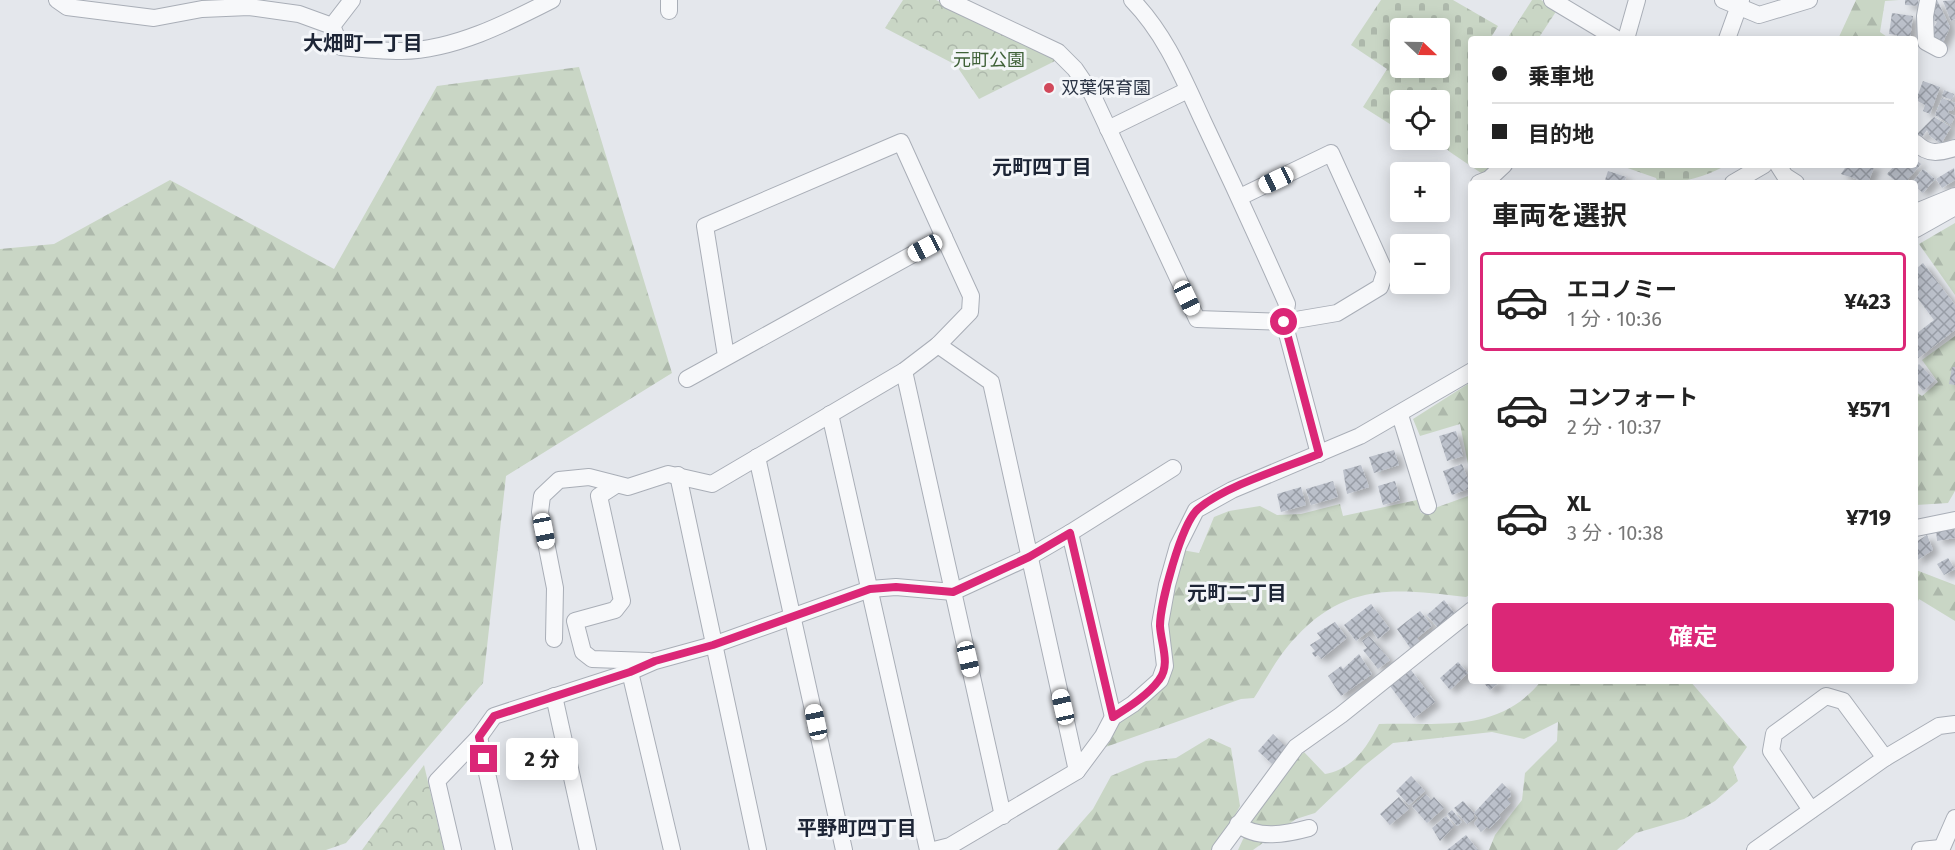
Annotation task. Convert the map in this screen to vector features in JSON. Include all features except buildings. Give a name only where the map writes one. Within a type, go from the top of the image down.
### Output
[{"type":"street","points":[[57,0],[67,7],[154,18],[202,9],[249,7],[299,14],[332,26],[341,48],[404,51],[466,37],[509,22],[552,0]]},
{"type":"street","points":[[332,26],[352,0]]},
{"type":"street","points":[[948,0],[1058,52],[1075,69],[1092,94],[1197,319],[1284,322],[1337,313],[1380,287],[1386,272],[1331,153],[1240,197]]},
{"type":"street","points":[[1132,0],[1149,18],[1167,45],[1240,197],[1287,304],[1284,322],[1319,454]]},
{"type":"street","points":[[1552,0],[1612,36]]},
{"type":"street","points":[[1627,36],[1637,0]]},
{"type":"street","points":[[1723,0],[1740,3],[1760,15],[1809,0]]},
{"type":"street","points":[[1928,0],[1925,16],[1926,42],[1939,49]]},
{"type":"street","points":[[1728,36],[1740,3]]},
{"type":"street","points":[[1108,129],[1188,90]]},
{"type":"street","points":[[554,639],[555,588],[540,512],[542,496],[559,480],[589,477],[628,487],[668,474],[712,484],[904,371],[938,345],[970,312],[971,296],[901,142],[705,226],[726,356]]},
{"type":"street","points":[[1918,145],[1922,149],[1935,153],[1955,148]]},
{"type":"street","points":[[1485,180],[1501,168]]},
{"type":"street","points":[[1738,180],[1759,168]]},
{"type":"street","points":[[1780,168],[1785,176],[1791,180]]},
{"type":"street","points":[[1918,211],[1955,195]]},
{"type":"street","points":[[1918,228],[1955,207]]},
{"type":"street","points":[[687,379],[944,237]]},
{"type":"street","points":[[938,345],[991,382],[1077,771]]},
{"type":"street","points":[[904,371],[1003,816]]},
{"type":"street","points":[[945,849],[1077,771],[1103,736],[1113,717],[1133,704],[1160,680],[1165,666],[1160,624],[1167,585],[1178,546],[1196,510],[1232,490],[1319,454],[1400,415],[1468,373]]},
{"type":"street","points":[[830,414],[928,850]]},
{"type":"street","points":[[1400,415],[1428,506]]},
{"type":"street","points":[[757,457],[844,850]]},
{"type":"street","points":[[453,850],[437,781],[479,737],[494,716],[630,672],[655,661],[713,645],[870,589],[896,587],[953,592],[1029,557],[1173,468]]},
{"type":"street","points":[[678,475],[758,850]]},
{"type":"street","points":[[616,485],[599,496],[622,601],[615,610],[575,621],[583,652],[592,659],[655,661]]},
{"type":"street","points":[[1918,528],[1955,520]]},
{"type":"street","points":[[1070,533],[1113,717]]},
{"type":"street","points":[[1220,850],[1296,747],[1341,715],[1468,613]]},
{"type":"street","points":[[630,672],[672,850]]},
{"type":"street","points":[[554,696],[588,850]]},
{"type":"street","points":[[1811,810],[1771,751],[1774,734],[1826,696],[1843,701],[1885,758]]},
{"type":"street","points":[[1755,850],[1885,758],[1939,726],[1955,724]]},
{"type":"street","points":[[479,737],[504,850]]},
{"type":"street","points":[[1920,850],[1941,849],[1955,818]]},
{"type":"street","points":[[1238,824],[1246,831],[1284,835],[1309,828]]},
{"type":"green space","name":"元町公園","points":[[903,0],[936,0],[1059,59],[979,99],[956,65],[885,28]]},
{"type":"green space","points":[[1381,0],[1453,0],[1498,26],[1492,36],[1468,36],[1468,164],[1448,150],[1450,150],[1450,90],[1390,90],[1390,124],[1363,107],[1387,69],[1351,45]]},
{"type":"green space","points":[[1532,0],[1541,0],[1557,10],[1540,36],[1509,36]]},
{"type":"green space","points":[[1856,0],[1899,0],[1885,1],[1880,32],[1886,36],[1839,36]]},
{"type":"green space","points":[[579,67],[672,373],[506,476],[483,683],[346,843],[326,850],[0,850],[0,249],[54,244],[170,180],[334,269],[437,86]]},
{"type":"green space","points":[[1474,168],[1494,168],[1484,175]]},
{"type":"green space","points":[[1628,168],[1721,168],[1686,180],[1657,180]]},
{"type":"green space","points":[[1955,223],[1955,295],[1919,244]]},
{"type":"green space","points":[[1955,336],[1955,491],[1948,503],[1918,505],[1918,393],[1922,396],[1938,382],[1922,360]]},
{"type":"green space","points":[[1468,384],[1468,464],[1460,424],[1420,436],[1413,419]]},
{"type":"green space","points":[[1468,496],[1468,596],[1418,592],[1374,593],[1334,606],[1315,619],[1296,637],[1279,658],[1254,698],[1241,699],[1100,749],[1114,727],[1131,715],[1158,687],[1165,623],[1182,550],[1199,553],[1214,517],[1229,511],[1260,506],[1277,515],[1301,514],[1340,504],[1343,516],[1417,500],[1421,513]]},
{"type":"green space","points":[[1918,571],[1955,585],[1955,621],[1919,599],[1918,602]]},
{"type":"green space","points":[[1538,684],[1693,684],[1747,747],[1733,767],[1738,781],[1715,801],[1684,819],[1636,833],[1617,850],[1489,850],[1495,835],[1522,800],[1525,773],[1557,741],[1558,722],[1524,739],[1492,732],[1393,743],[1364,766],[1315,813],[1296,819],[1253,850],[1238,850],[1266,798],[1293,762],[1304,752],[1325,774],[1344,767],[1358,756],[1379,724],[1466,722],[1506,710],[1524,698]]},
{"type":"green space","points":[[1209,738],[1231,748],[1240,806],[1216,850],[1057,850],[1093,809],[1111,776],[1146,761],[1176,758]]},
{"type":"green space","points":[[424,765],[444,850],[362,850]]},
{"type":"place","name":"双葉保育園","points":[[1049,88]]},
{"type":"district","name":"大畑町一丁目","points":[[363,43]]},
{"type":"district","name":"元町四丁目","points":[[1042,167]]},
{"type":"district","name":"元町二丁目","points":[[1237,593]]},
{"type":"district","name":"平野町四丁目","points":[[857,828]]},
{"type":"route","points":[[484,759],[479,737],[494,716],[630,672],[655,661],[713,645],[870,589],[896,587],[953,592],[1016,560],[1029,557],[1070,533],[1113,717],[1133,704],[1160,680],[1165,666],[1160,624],[1167,585],[1178,546],[1196,510],[1232,490],[1319,454],[1284,322]]}]
